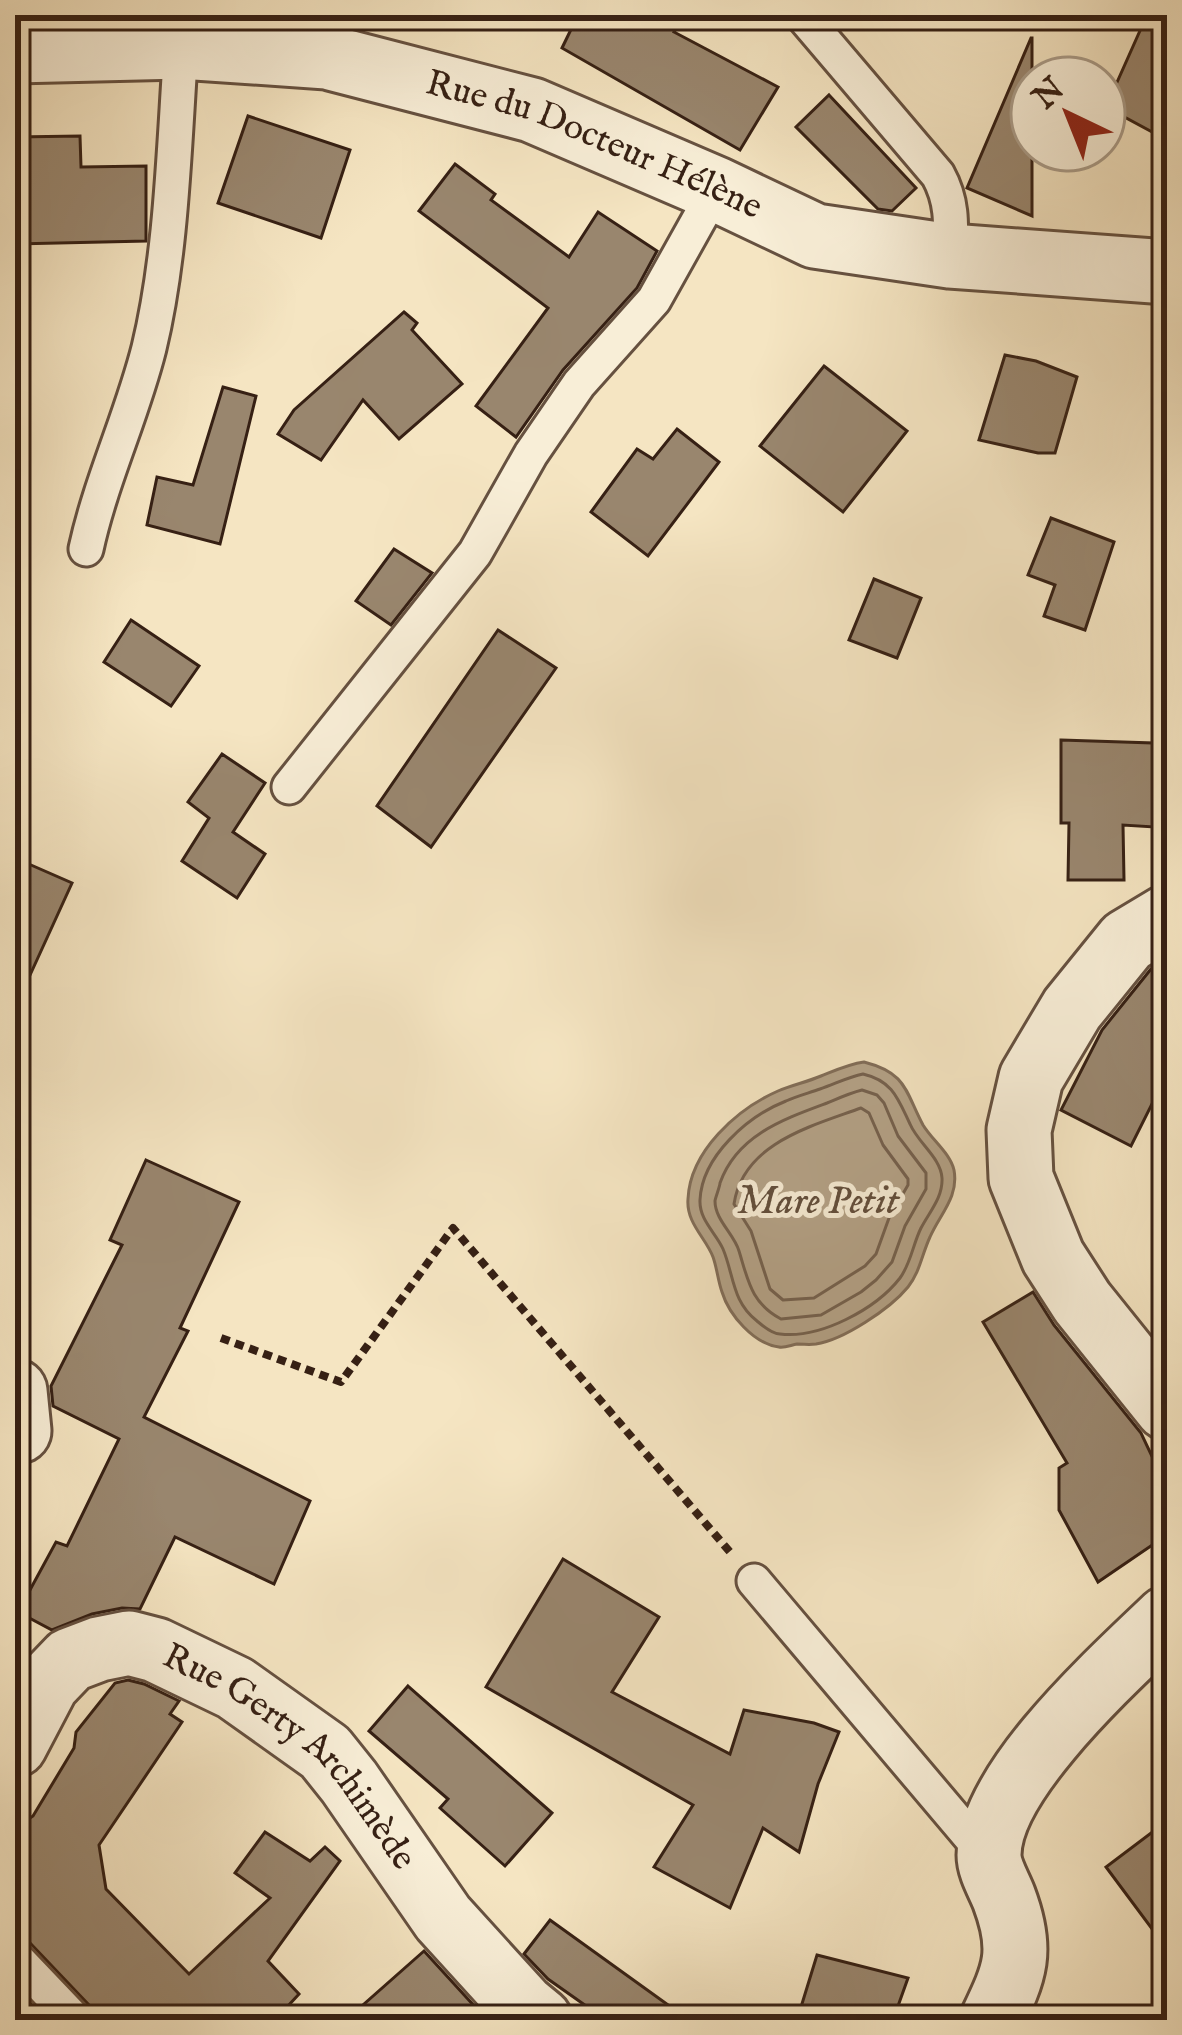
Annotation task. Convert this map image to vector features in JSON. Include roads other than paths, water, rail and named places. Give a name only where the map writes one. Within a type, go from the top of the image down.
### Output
[{"type":"street","name":"Rue du Docteur Hélène","points":[[15,51],[181,47],[328,57],[532,110],[815,236],[950,256],[1167,272]]},
{"type":"street","points":[[1167,917],[1127,941],[1072,1009],[1030,1078],[1019,1130],[1021,1178],[1053,1257],[1082,1302],[1167,1408]]},
{"type":"street","points":[[992,2020],[1017,1965],[1011,1917],[989,1858],[996,1815],[1027,1764],[1167,1618]]},
{"type":"street","name":"Rue Gerty Archimède","points":[[15,1745],[47,1684],[70,1660],[99,1649],[129,1643],[235,1688],[325,1752],[443,1918],[540,2020]]},
{"type":"lane","points":[[802,15],[938,175],[951,208],[950,256]]},
{"type":"lane","points":[[86,549],[94,509],[149,348],[168,223],[181,47]]},
{"type":"lane","points":[[289,787],[475,553],[531,454],[579,384],[654,300],[716,189]]},
{"type":"lane","points":[[754,1580],[989,1858]]},
{"type":"lane","points":[[15,1958],[75,2020]]},
{"type":"water","name":"Mare Petit","points":[[864,1062],[889,1072],[903,1085],[923,1125],[952,1164],[951,1197],[912,1281],[890,1305],[827,1341],[770,1345],[744,1327],[725,1301],[713,1257],[690,1216],[691,1181],[707,1148],[747,1109],[783,1089]]}]
